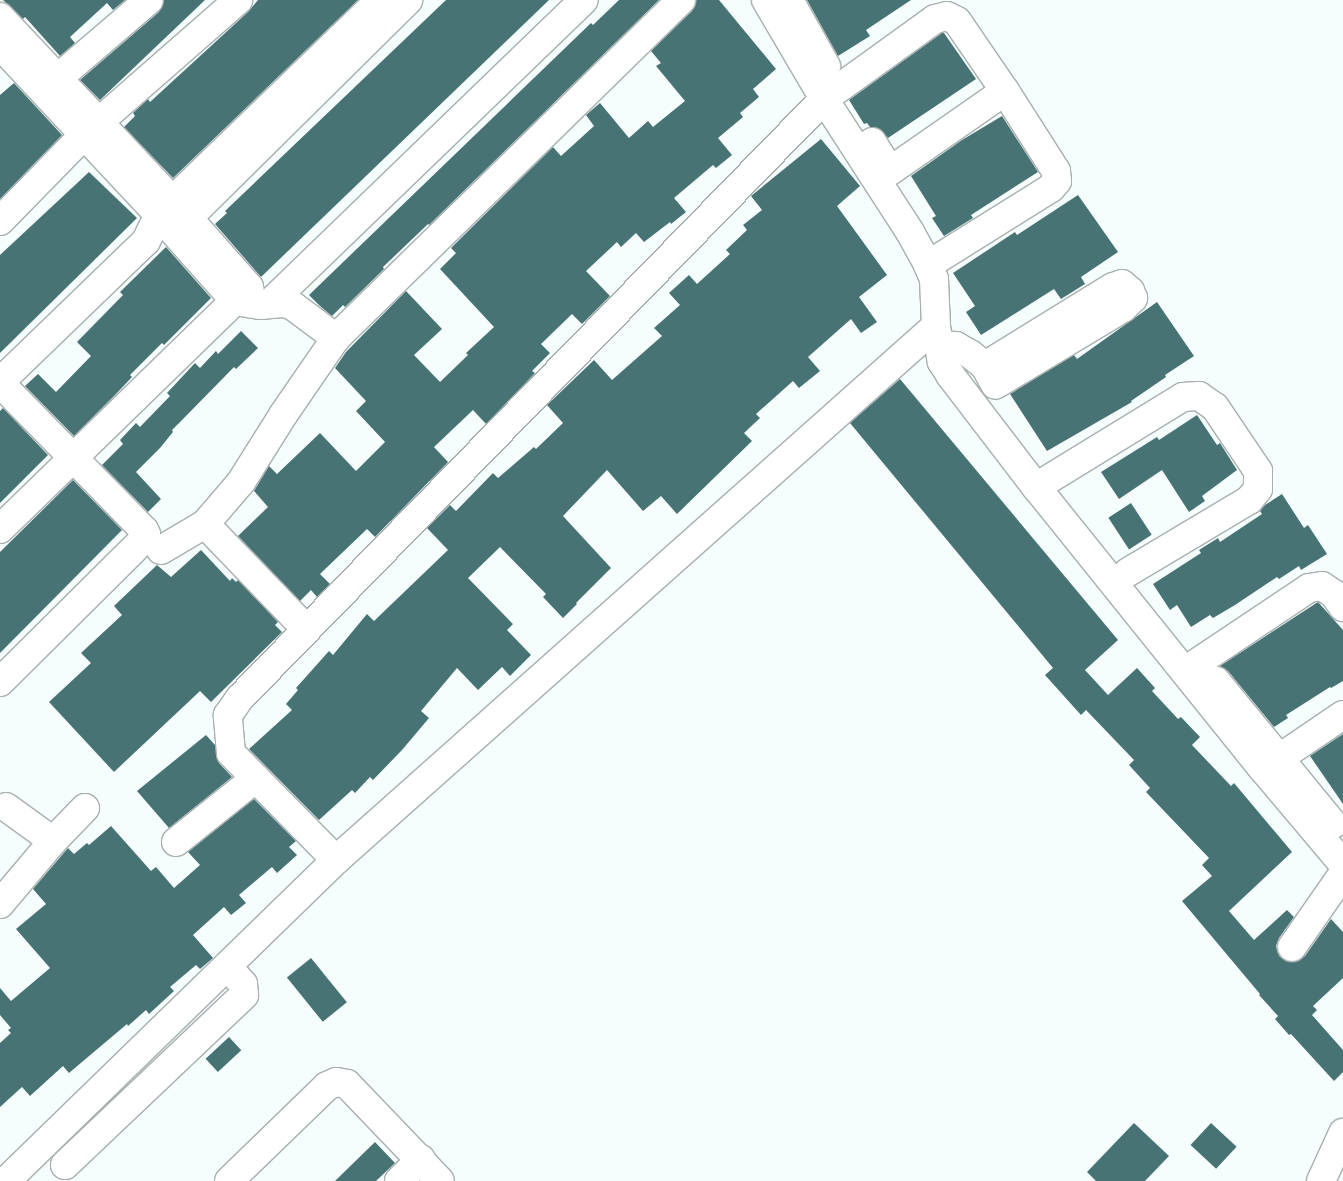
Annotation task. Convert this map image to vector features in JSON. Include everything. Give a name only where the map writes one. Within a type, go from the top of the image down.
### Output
[{"type":"street","points":[[51,85],[149,0]]},
{"type":"street","points":[[0,221],[92,130],[238,0]]},
{"type":"street","points":[[173,216],[380,0]]},
{"type":"street","points":[[0,682],[144,539],[146,534],[0,383],[146,241],[408,0]]},
{"type":"street","points":[[0,530],[73,459],[584,0]]},
{"type":"street","points":[[162,550],[205,524],[241,482],[283,415],[336,338],[681,0]]},
{"type":"street","points":[[766,0],[832,94],[890,171],[935,261],[934,279],[943,339],[942,362],[990,394]]},
{"type":"street","points":[[789,0],[832,94],[910,232],[935,261]]},
{"type":"street","points":[[336,860],[232,752],[228,715],[240,698],[832,94],[935,19],[947,16],[957,21],[1005,91],[1056,171],[1057,181],[1051,188],[935,261]]},
{"type":"street","points":[[0,17],[11,56],[51,85],[252,299],[285,303],[293,306],[336,338]]},
{"type":"street","points":[[890,171],[1005,91]]},
{"type":"street","points":[[943,339],[990,394],[1043,482],[1192,666],[1280,757],[1341,854]]},
{"type":"street","points":[[6,1181],[336,860],[943,339]]},
{"type":"street","points":[[1043,482],[1183,397],[1199,396],[1215,407],[1258,471],[1258,490],[1249,500],[1128,572]]},
{"type":"street","points":[[1043,482],[1128,572],[1263,769],[1341,854]]},
{"type":"street","points":[[205,524],[306,629]]},
{"type":"street","points":[[1192,666],[1309,588],[1322,586],[1334,594],[1343,606]]},
{"type":"street","points":[[1280,757],[1343,715]]},
{"type":"street","points":[[176,842],[256,778]]},
{"type":"street","points":[[2,808],[53,841]]},
{"type":"street","points":[[0,904],[53,841],[85,808]]},
{"type":"street","points":[[1292,947],[1341,854]]},
{"type":"street","points":[[50,1137],[66,1173],[244,995],[243,984],[227,966]]},
{"type":"street","points":[[229,1181],[327,1086],[336,1082],[347,1084],[440,1181]]},
{"type":"street","points":[[1320,1181],[1343,1133]]},
{"type":"street","points":[[399,1181],[420,1159]]},
{"type":"building","points":[[3,0],[125,0],[113,10],[107,3],[70,37],[75,43],[60,56],[25,17],[23,19]]},
{"type":"building","points":[[164,0],[205,0],[100,100],[80,80],[159,12]]},
{"type":"building","points":[[258,0],[358,0],[173,178],[124,127],[135,116],[133,113],[148,99],[150,102],[248,12]]},
{"type":"building","points":[[446,0],[549,0],[261,277],[215,224],[227,213],[225,211]]},
{"type":"building","points":[[619,0],[659,0],[429,225],[383,267],[384,269],[345,307],[343,305],[332,316],[309,295],[591,23],[593,25]]},
{"type":"building","points":[[696,0],[719,0],[776,69],[753,89],[759,97],[740,113],[743,117],[718,138],[732,155],[716,168],[713,165],[674,198],[686,212],[671,224],[670,222],[644,242],[636,233],[621,247],[617,242],[586,271],[610,296],[582,324],[572,314],[541,344],[550,353],[532,371],[535,373],[486,424],[473,410],[434,447],[448,462],[375,537],[367,529],[320,574],[330,584],[317,597],[311,590],[300,601],[238,536],[268,507],[254,491],[269,466],[277,474],[320,433],[356,471],[385,442],[356,411],[366,401],[335,368],[346,352],[406,291],[442,329],[414,355],[440,382],[468,355],[466,353],[494,327],[440,269],[456,253],[451,248],[553,147],[561,156],[594,126],[586,115],[600,103],[629,138],[648,121],[653,127],[685,101],[656,66],[661,63],[651,51],[692,11]]},
{"type":"building","points":[[807,0],[911,0],[866,30],[870,36],[838,56]]},
{"type":"building","points":[[944,33],[976,79],[888,138],[880,129],[870,127],[867,123],[864,124],[849,100]]},
{"type":"building","points":[[14,83],[62,135],[0,199],[0,95]]},
{"type":"building","points":[[1002,116],[1038,172],[971,215],[973,218],[944,236],[932,218],[936,216],[911,176],[962,140]]},
{"type":"building","points":[[821,139],[860,186],[837,206],[887,275],[859,297],[877,322],[861,333],[851,319],[808,357],[820,371],[799,388],[793,381],[756,414],[760,418],[744,433],[752,441],[677,514],[661,496],[643,511],[607,470],[563,516],[611,568],[563,618],[543,597],[546,594],[500,547],[468,578],[513,624],[507,630],[531,655],[510,676],[502,667],[478,690],[457,668],[421,711],[429,718],[402,750],[373,780],[370,777],[355,793],[352,790],[319,820],[249,749],[292,710],[286,704],[298,690],[296,688],[329,651],[333,655],[367,614],[374,621],[448,550],[427,528],[450,505],[456,511],[493,473],[498,478],[534,447],[536,449],[563,423],[547,405],[594,360],[612,380],[662,336],[654,328],[680,305],[669,293],[689,275],[697,284],[730,254],[726,250],[747,230],[743,225],[762,210],[751,196]]},
{"type":"building","points":[[89,172],[137,218],[0,353],[0,255]]},
{"type":"building","points":[[1078,195],[1118,252],[1081,277],[1085,284],[1061,299],[1054,289],[981,335],[966,312],[975,306],[953,273],[1015,232],[1017,235]]},
{"type":"building","points":[[166,247],[211,298],[164,345],[162,343],[130,375],[132,377],[74,436],[25,386],[38,374],[56,392],[91,356],[77,342],[123,295],[120,292]]},
{"type":"building","points":[[1157,302],[1194,356],[1165,375],[1166,377],[1132,402],[1047,451],[1010,394],[1074,355],[1077,359]]},
{"type":"building","points":[[241,331],[258,348],[236,369],[234,367],[172,430],[173,432],[160,448],[136,472],[161,499],[148,512],[102,465],[123,444],[120,440],[136,423],[140,427],[170,396],[167,393],[195,363],[200,368],[216,351],[218,354]]},
{"type":"building","points":[[900,379],[1118,640],[1085,670],[1108,695],[1137,668],[1155,688],[1152,691],[1178,719],[1181,717],[1200,737],[1192,745],[1231,786],[1234,783],[1292,852],[1229,911],[1254,940],[1287,910],[1294,917],[1279,938],[1276,946],[1278,953],[1283,959],[1290,962],[1298,961],[1305,956],[1331,919],[1343,932],[1343,978],[1313,1006],[1317,1010],[1312,1015],[1343,1050],[1343,1072],[1334,1081],[1275,1019],[1278,1016],[1182,901],[1212,876],[1202,865],[1209,858],[1146,792],[1150,788],[1129,765],[1134,760],[1086,710],[1081,715],[1045,675],[1053,668],[850,423]]},
{"type":"building","points":[[3,408],[48,455],[0,503],[0,411]]},
{"type":"building","points":[[1197,415],[1217,445],[1220,443],[1237,470],[1202,496],[1205,501],[1189,512],[1162,470],[1119,499],[1101,472],[1157,437],[1159,440]]},
{"type":"building","points":[[73,480],[122,530],[0,653],[0,552]]},
{"type":"building","points":[[1282,494],[1304,528],[1308,525],[1327,554],[1301,570],[1299,566],[1279,579],[1277,577],[1213,618],[1210,615],[1191,627],[1177,605],[1170,610],[1153,584],[1201,553],[1199,550],[1218,538],[1220,542],[1262,514],[1260,511],[1265,505]]},
{"type":"building","points":[[1131,503],[1152,535],[1129,550],[1108,518]]},
{"type":"building","points":[[201,550],[230,581],[232,578],[236,582],[238,580],[278,622],[275,625],[282,632],[211,702],[200,691],[114,772],[49,702],[91,663],[81,653],[122,615],[114,606],[157,565],[171,577]]},
{"type":"building","points":[[1318,602],[1343,630],[1343,681],[1330,687],[1286,715],[1288,718],[1274,727],[1228,671],[1220,666]]},
{"type":"building","points":[[1343,734],[1343,804],[1310,756]]},
{"type":"building","points":[[206,735],[215,745],[219,763],[232,777],[169,828],[137,791]]},
{"type":"building","points":[[254,799],[296,841],[289,847],[297,855],[277,873],[272,867],[239,895],[246,903],[231,915],[224,907],[193,935],[213,958],[200,969],[196,965],[170,987],[174,991],[149,1014],[146,1010],[128,1026],[127,1024],[69,1073],[63,1066],[30,1096],[22,1087],[0,1107],[0,1043],[11,1033],[8,1030],[11,1028],[0,1015],[0,988],[11,1001],[50,968],[16,929],[46,904],[33,889],[68,848],[74,854],[87,843],[89,845],[111,826],[151,871],[156,867],[174,888],[200,865],[188,852]]},
{"type":"building","points":[[311,958],[347,1002],[323,1022],[287,978]]},
{"type":"building","points":[[229,1037],[241,1050],[218,1072],[206,1059]]},
{"type":"building","points":[[1134,1123],[1169,1156],[1145,1181],[1096,1181],[1087,1172]]},
{"type":"building","points":[[1211,1123],[1237,1147],[1216,1169],[1191,1145]]},
{"type":"building","points":[[375,1142],[395,1163],[376,1181],[335,1181]]}]
